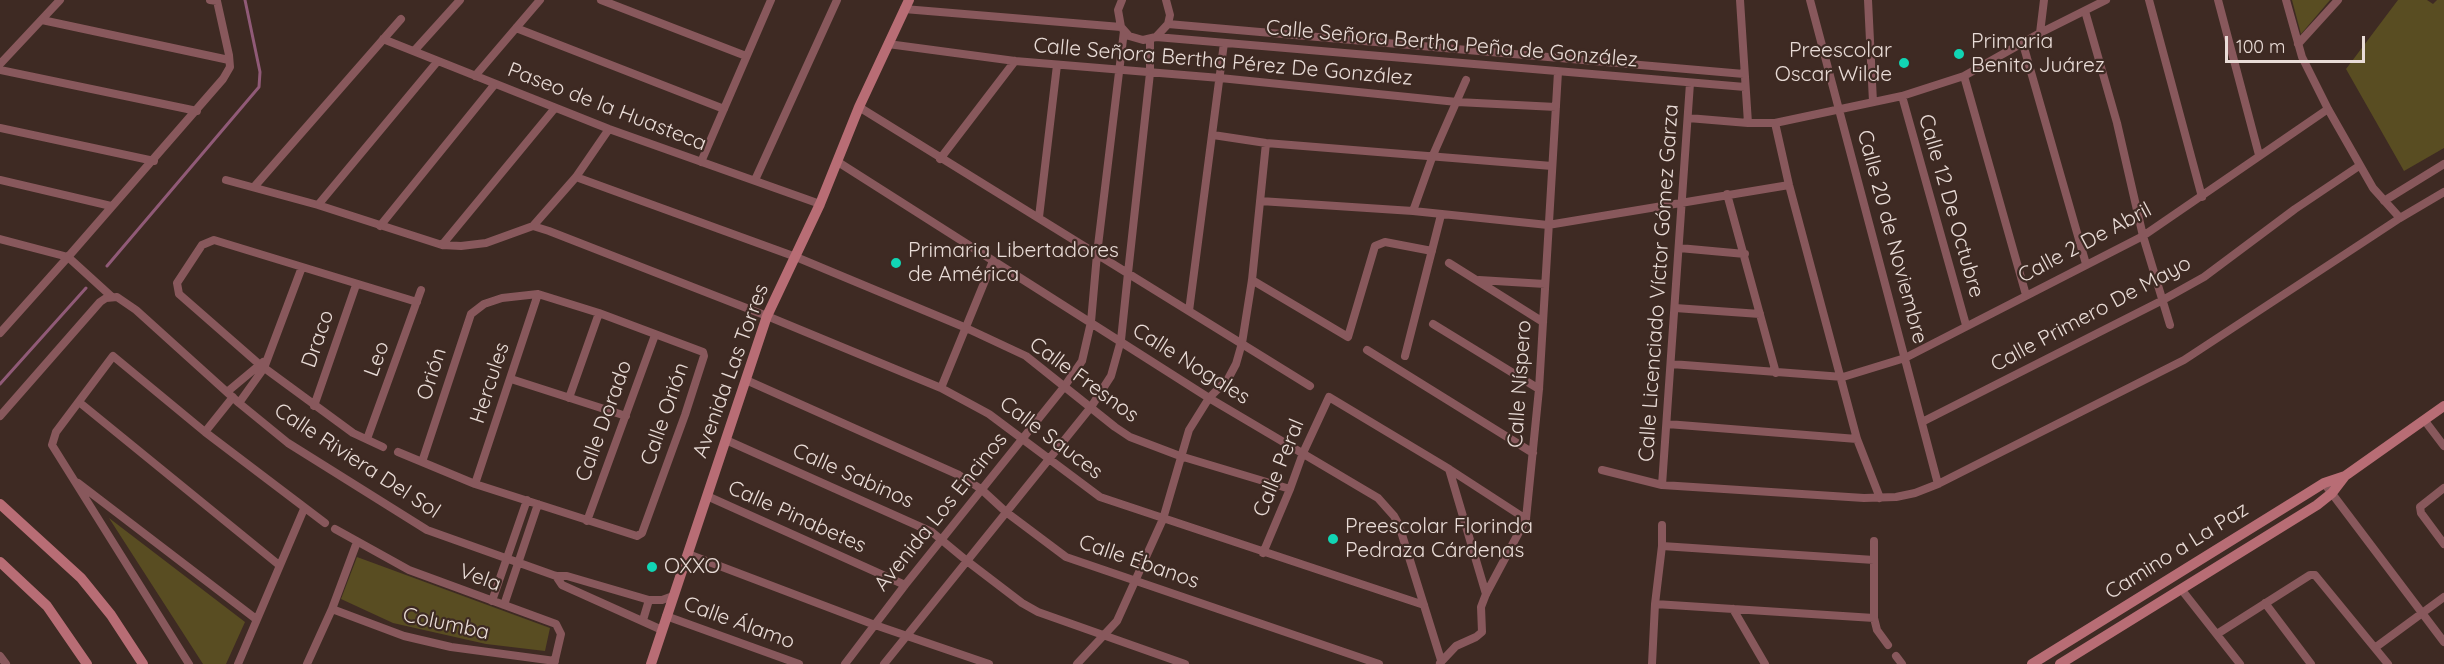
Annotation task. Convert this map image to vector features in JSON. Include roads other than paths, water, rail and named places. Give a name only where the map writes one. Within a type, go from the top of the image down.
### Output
[{"type":"street","points":[[0,64],[60,0]]},
{"type":"street","points":[[0,333],[111,206],[154,161],[223,79],[230,67],[230,60],[217,1],[210,0]]},
{"type":"street","points":[[414,51],[460,0]]},
{"type":"street","points":[[475,76],[540,0]]},
{"type":"street","points":[[601,0],[746,56]]},
{"type":"street","points":[[701,162],[769,0]]},
{"type":"street","points":[[755,180],[837,0]]},
{"type":"street","name":"Avenida Los Encinos","points":[[845,664],[905,585],[1064,387],[1082,361],[1091,322],[1096,254],[1120,69],[1123,29],[1118,9],[1122,0]]},
{"type":"street","points":[[884,664],[1091,408],[1112,376],[1120,340],[1153,38],[1168,24],[1170,15],[1166,0]]},
{"type":"street","points":[[1740,0],[1748,123]]},
{"type":"street","name":"Calle 20 de Noviembre","points":[[1810,0],[1938,484]]},
{"type":"street","points":[[1868,0],[1873,102]]},
{"type":"street","points":[[2040,33],[2044,0]]},
{"type":"street","points":[[1688,118],[1775,123],[1902,96],[1964,76],[2040,33],[2106,0]]},
{"type":"street","points":[[2149,0],[2202,197]]},
{"type":"street","points":[[2218,0],[2259,155]]},
{"type":"street","points":[[2286,0],[2298,44],[2328,110],[2359,166],[2384,201],[2400,218]]},
{"type":"street","points":[[2298,44],[2338,0]]},
{"type":"street","points":[[907,4],[1123,29]]},
{"type":"street","name":"Avenida Las Torres","points":[[651,664],[767,316],[820,204],[859,107],[907,4]]},
{"type":"street","points":[[2085,11],[2117,123],[2143,236],[2170,325]]},
{"type":"street","points":[[254,188],[400,19]]},
{"type":"street","points":[[42,20],[230,60]]},
{"type":"street","name":"Calle Señora Bertha Peña de González","points":[[1168,24],[1744,74]]},
{"type":"street","points":[[516,28],[724,109]]},
{"type":"street","name":"Calle Señora Bertha Peña de González","points":[[1123,29],[1136,39],[1224,43],[1745,87]]},
{"type":"street","name":"Paseo de la Huasteca","points":[[383,39],[609,129],[820,204]]},
{"type":"street","points":[[1189,310],[1224,43]]},
{"type":"street","name":"Calle Señora Bertha Pérez De González","points":[[888,44],[1015,61],[1220,78],[1457,102],[1556,107]]},
{"type":"street","points":[[2023,44],[2086,264]]},
{"type":"street","points":[[940,159],[1015,61]]},
{"type":"street","points":[[318,205],[437,62]]},
{"type":"street","points":[[1040,218],[1057,64]]},
{"type":"street","points":[[1644,79],[1646,66]]},
{"type":"street","points":[[0,70],[197,111]]},
{"type":"street","name":"Calle Níspero","points":[[1440,662],[1456,646],[1482,632],[1481,607],[1485,594],[1526,519],[1539,389],[1558,72]]},
{"type":"street","points":[[1964,76],[2026,295]]},
{"type":"street","points":[[1413,211],[1433,155],[1466,80]]},
{"type":"street","name":"Calle Licenciado Víctor Gómez Garza","points":[[1662,485],[1690,83]]},
{"type":"street","points":[[380,226],[495,84]]},
{"type":"street","name":"Calle 12 De Octubre","points":[[1902,96],[1966,325]]},
{"type":"street","points":[[859,107],[1310,386]]},
{"type":"street","points":[[442,245],[555,108]]},
{"type":"street","name":"Calle 2 De Abril","points":[[1843,377],[1905,358],[2143,236],[2328,110]]},
{"type":"street","points":[[1775,123],[1789,185],[1843,377],[1857,439],[1880,498]]},
{"type":"street","points":[[0,128],[154,161]]},
{"type":"street","points":[[226,180],[318,205],[442,245],[461,246],[486,243],[533,226],[576,177],[609,129]]},
{"type":"street","points":[[1213,135],[1266,143],[1552,166]]},
{"type":"street","points":[[1077,664],[1117,621],[1163,519],[1189,430],[1209,398],[1228,379],[1236,364],[1242,344],[1252,280],[1266,143]]},
{"type":"street","name":"Calle Nogales","points":[[838,162],[1209,398],[1378,498],[1394,516],[1424,605],[1440,662]]},
{"type":"street","points":[[2384,201],[2444,164]]},
{"type":"street","name":"Calle Primero De Mayo","points":[[1922,422],[2162,301],[2204,277],[2295,209],[2359,166]]},
{"type":"street","name":"Calle Fresnos","points":[[576,177],[796,257],[964,327],[1026,356],[1130,437],[1180,456],[1290,489]]},
{"type":"street","points":[[0,180],[111,206]]},
{"type":"street","points":[[1260,201],[1413,211],[1548,225],[1789,185]]},
{"type":"street","points":[[1602,470],[1662,485],[1880,498],[1915,493],[1938,484],[2184,360],[2400,218],[2444,192]]},
{"type":"street","points":[[1727,194],[1776,373]]},
{"type":"street","points":[[1404,356],[1441,215]]},
{"type":"street","name":"Calle Sauces","points":[[533,226],[767,316],[977,405],[1100,497],[1424,605]]},
{"type":"street","points":[[0,249],[4,240],[68,257]]},
{"type":"street","points":[[383,447],[353,433],[314,406],[179,294],[177,283],[202,245],[214,240],[417,302]]},
{"type":"street","points":[[1252,280],[1348,337],[1375,246],[1385,242],[1432,251]]},
{"type":"street","points":[[1679,248],[1745,254]]},
{"type":"street","name":"Calle Riviera Del Sol","points":[[68,257],[112,297],[122,298],[288,443],[427,530],[519,565],[556,576],[567,576],[650,600],[662,600],[673,596]]},
{"type":"street","points":[[941,388],[964,327],[993,261]]},
{"type":"street","points":[[1449,264],[1478,279],[1543,322]]},
{"type":"street","points":[[205,432],[263,364],[302,267]]},
{"type":"street","points":[[1478,279],[1545,284]]},
{"type":"street","name":"Draco","points":[[314,406],[356,285]]},
{"type":"street","name":"Leo","points":[[367,439],[421,290]]},
{"type":"street","name":"Calle Orión","points":[[398,453],[475,484],[633,536],[642,533],[681,426],[704,356],[703,352],[599,313],[538,294],[502,298],[484,304]]},
{"type":"street","name":"Hercules","points":[[475,484],[538,294]]},
{"type":"street","points":[[0,416],[100,302],[112,297]]},
{"type":"street","name":"Orión","points":[[422,462],[471,314],[484,304]]},
{"type":"street","points":[[1675,308],[1760,314]]},
{"type":"street","points":[[569,398],[599,313]]},
{"type":"street","points":[[1433,324],[1539,389]]},
{"type":"street","name":"Calle Dorado","points":[[587,520],[655,334]]},
{"type":"street","points":[[1367,350],[1533,453]]},
{"type":"street","points":[[189,664],[52,445],[56,432],[113,356],[205,432],[325,524]]},
{"type":"street","points":[[233,397],[263,364]]},
{"type":"street","points":[[1671,364],[1843,377]]},
{"type":"street","points":[[511,380],[626,416]]},
{"type":"street","name":"Calle Ébanos","points":[[746,380],[939,465],[981,489],[1006,512],[1066,557],[1379,664]]},
{"type":"street","name":"Calle Peral","points":[[1263,553],[1303,453],[1329,397],[1449,469]]},
{"type":"street","points":[[79,402],[279,565]]},
{"type":"street","name":"Camino a La Paz","points":[[2032,664],[2048,660],[2131,603],[2324,483],[2345,476],[2444,406]]},
{"type":"street","points":[[2425,421],[2444,446]]},
{"type":"street","points":[[1667,424],[1857,439]]},
{"type":"street","name":"Calle Sabinos","points":[[726,440],[920,526],[943,540],[1022,603],[1038,612],[1185,664]]},
{"type":"street","points":[[1449,469],[1526,519]]},
{"type":"street","points":[[1449,469],[1485,594]]},
{"type":"street","name":"Camino a La Paz","points":[[2060,664],[2332,493],[2345,476]]},
{"type":"street","points":[[74,480],[256,619]]},
{"type":"street","points":[[2324,483],[2444,642]]},
{"type":"street","points":[[2444,488],[2421,503],[2420,507],[2421,513],[2444,544]]},
{"type":"street","name":"Calle Pinabetes","points":[[707,496],[905,585]]},
{"type":"street","points":[[492,601],[526,500]]},
{"type":"street","points":[[0,504],[81,578],[111,615],[143,664]]},
{"type":"street","points":[[504,605],[538,504]]},
{"type":"street","points":[[238,664],[304,509]]},
{"type":"street","points":[[1652,664],[1662,525]]},
{"type":"street","points":[[517,528],[529,532]]},
{"type":"street","name":"Vela","points":[[335,529],[409,570],[556,624],[561,634],[555,663]]},
{"type":"street","points":[[1874,541],[1874,618],[1877,630],[1888,645]]},
{"type":"street","points":[[307,664],[332,609],[357,542]]},
{"type":"street","points":[[1662,546],[1874,560]]},
{"type":"street","points":[[688,554],[875,625],[989,664]]},
{"type":"street","points":[[0,562],[47,606],[87,664]]},
{"type":"street","points":[[2217,634],[2310,575],[2315,575],[2388,664]]},
{"type":"street","name":"Calle Riviera Del Sol","points":[[556,576],[562,585],[662,630]]},
{"type":"street","points":[[606,604],[611,589]]},
{"type":"street","points":[[2181,590],[2240,664]]},
{"type":"street","points":[[2376,647],[2444,597]]},
{"type":"street","points":[[643,620],[650,600]]},
{"type":"street","points":[[2131,603],[2139,615]]},
{"type":"street","points":[[2265,603],[2311,664]]},
{"type":"street","points":[[1655,604],[1874,618]]},
{"type":"street","name":"Columba","points":[[332,609],[404,636],[451,647],[555,663]]},
{"type":"street","points":[[1732,609],[1765,664]]},
{"type":"street","name":"Calle Álamo","points":[[666,616],[799,664]]},
{"type":"street","points":[[0,656],[6,664]]},
{"type":"street","points":[[1896,656],[1902,664]]},
{"type":"waterway","points":[[107,266],[259,87],[260,72],[245,0]]},
{"type":"waterway","points":[[0,384],[86,288]]},
{"type":"place","name":"Primaria Benito Juárez","points":[[1959,54]]},
{"type":"place","name":"Preescolar Oscar Wilde","points":[[1904,63]]},
{"type":"place","name":"Primaria Libertadores de América","points":[[896,263]]},
{"type":"place","name":"Preescolar Florinda Pedraza Cárdenas","points":[[1333,539]]},
{"type":"place","name":"OXXO","points":[[652,567]]}]
